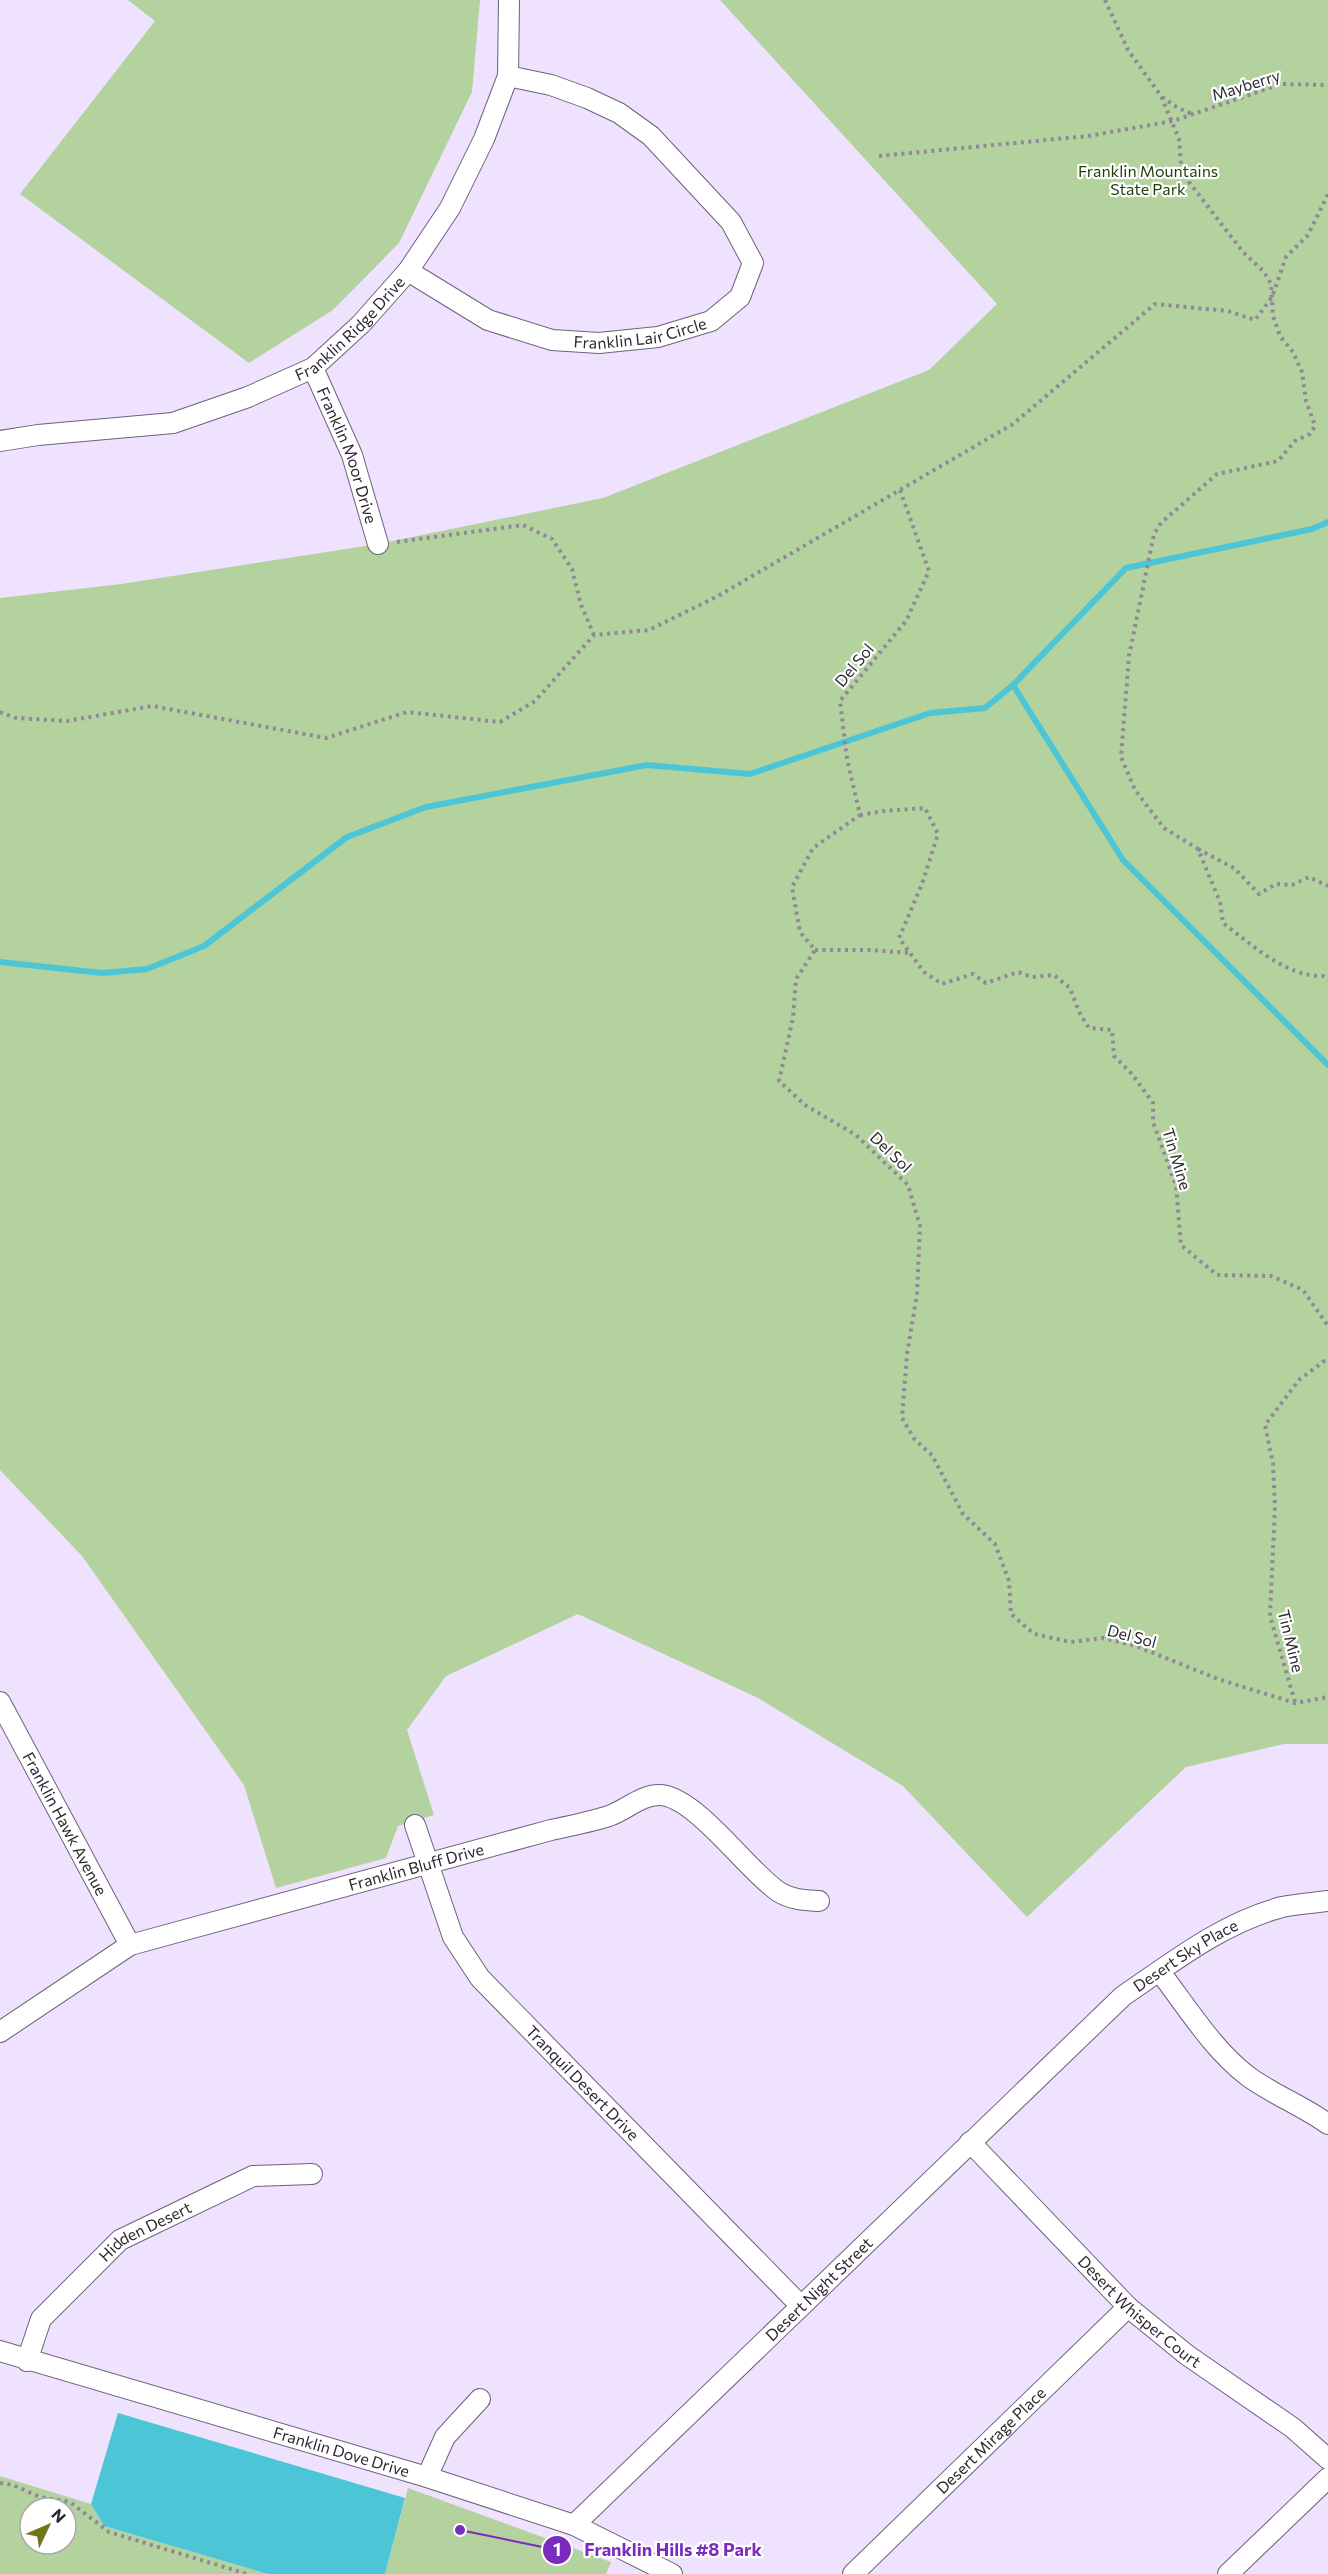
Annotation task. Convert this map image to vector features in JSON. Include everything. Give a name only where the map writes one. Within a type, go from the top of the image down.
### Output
[{"type":"street","name":"Franklin Ridge Drive","points":[[0,441],[38,435],[173,423],[248,397],[313,368],[360,324],[408,271],[450,208],[484,139],[508,76],[509,0]]},
{"type":"street","name":"Franklin Lair Circle","points":[[408,271],[489,320],[552,340],[599,343],[658,337],[711,321],[740,297],[753,263],[730,222],[651,136],[619,113],[587,98],[551,85],[508,76]]},
{"type":"street","name":"Franklin Moor Drive","points":[[313,368],[352,456],[378,544]]},
{"type":"street","name":"Franklin Hawk Avenue","points":[[0,1702],[130,1946]]},
{"type":"street","name":"Franklin Bluff Drive","points":[[0,2032],[130,1946],[610,1815],[658,1794],[671,1797],[711,1826],[779,1892],[801,1900],[819,1901]]},
{"type":"street","name":"Tranquil Desert Drive","points":[[415,1825],[453,1937],[480,1978],[801,2306]]},
{"type":"street","name":"Desert Sky Place","points":[[1065,2051],[1123,1996],[1189,1950],[1236,1924],[1283,1907],[1328,1902]]},
{"type":"street","points":[[1160,1972],[1221,2050],[1242,2070],[1328,2124]]},
{"type":"street","name":"Desert Night Street","points":[[574,2525],[1065,2051]]},
{"type":"street","name":"Desert Whisper Court","points":[[970,2142],[1128,2307],[1187,2355],[1293,2428],[1328,2459]]},
{"type":"street","name":"Hidden Desert","points":[[27,2361],[41,2319],[120,2240],[253,2176],[312,2174]]},
{"type":"street","name":"Desert Mirage Place","points":[[853,2574],[1128,2307]]},
{"type":"street","name":"Franklin Dove Drive","points":[[0,2352],[427,2477],[574,2525],[672,2574]]},
{"type":"street","points":[[427,2477],[445,2437],[480,2398]]},
{"type":"street","points":[[1228,2574],[1328,2478]]},
{"type":"path","points":[[1105,0],[1128,50],[1161,96],[1173,121],[1179,139],[1181,164],[1189,182],[1243,252],[1264,272],[1271,284],[1273,316],[1281,336],[1293,352],[1302,372],[1306,401],[1316,426],[1310,434],[1295,441],[1278,461],[1217,474],[1161,523],[1154,534],[1129,656],[1120,757],[1135,790],[1164,828],[1234,868],[1259,894],[1276,884],[1292,885],[1309,877],[1328,886]]},
{"type":"path","name":"Mayberry","points":[[879,156],[1088,136],[1173,121],[1281,84],[1328,85]]},
{"type":"path","points":[[1161,96],[1178,108],[1193,114]]},
{"type":"path","points":[[0,712],[16,718],[67,721],[152,706],[326,738],[406,712],[500,722],[535,701],[594,635],[649,630],[718,596],[1013,424],[1155,304],[1228,311],[1255,320],[1272,297],[1286,257],[1308,235],[1328,194]]},
{"type":"path","name":"Del Sol","points":[[860,816],[847,759],[840,701],[906,621],[929,572],[900,490]]},
{"type":"path","points":[[378,544],[523,525],[552,540],[572,569],[581,605],[594,635]]},
{"type":"path","name":"Tin Mine","points":[[860,816],[884,811],[925,808],[938,834],[922,884],[899,938],[924,972],[942,984],[973,974],[986,983],[1018,972],[1032,977],[1054,975],[1070,988],[1089,1028],[1113,1030],[1114,1056],[1132,1074],[1154,1103],[1153,1122],[1176,1186],[1181,1245],[1217,1275],[1271,1276],[1303,1290],[1328,1326]]},
{"type":"path","points":[[860,816],[813,848],[792,887],[800,932],[815,950],[910,953]]},
{"type":"path","points":[[1198,849],[1220,902],[1223,923],[1275,960],[1308,977],[1323,976],[1328,980]]},
{"type":"path","name":"Del Sol","points":[[815,950],[796,979],[793,1018],[779,1081],[805,1106],[856,1135],[908,1185],[920,1226],[917,1294],[907,1354],[902,1418],[915,1440],[932,1455],[963,1514],[995,1544],[1009,1581],[1011,1614],[1034,1634],[1071,1642],[1103,1638],[1136,1646],[1218,1679],[1295,1703],[1328,1697]]},
{"type":"path","name":"Tin Mine","points":[[1295,1703],[1270,1616],[1275,1506],[1273,1464],[1265,1425],[1299,1380],[1328,1358]]},
{"type":"path","points":[[0,2483],[14,2485],[40,2497],[70,2502],[109,2532],[247,2574]]},
{"type":"green space","points":[[128,0],[480,0],[472,92],[399,243],[333,310],[249,363],[20,194],[155,21]]},
{"type":"green space","name":"Franklin Mountains State Park","points":[[720,0],[1328,0],[1328,1744],[1284,1744],[1186,1767],[1027,1917],[903,1786],[758,1698],[578,1614],[446,1676],[407,1730],[434,1815],[398,1826],[386,1858],[276,1888],[244,1785],[82,1556],[0,1470],[0,598],[121,584],[378,544],[603,498],[929,370],[997,304]]},
{"type":"green space","points":[[0,2476],[65,2496],[18,2496],[18,2556],[78,2556],[78,2500],[91,2504],[104,2526],[268,2574],[0,2574]]},
{"type":"green space","points":[[408,2488],[611,2562],[606,2574],[385,2574]]},
{"type":"water","points":[[118,2413],[405,2498],[385,2574],[268,2574],[104,2526],[91,2504]]},
{"type":"waterway","points":[[0,962],[102,973],[147,969],[204,946],[347,837],[426,807],[647,765],[750,774],[930,713],[985,708],[1013,685],[1126,568],[1312,529],[1328,522]]},
{"type":"waterway","points":[[1013,685],[1123,860],[1328,1065]]},
{"type":"place","name":"Franklin Hills #8 Park","points":[[460,2530]]}]
